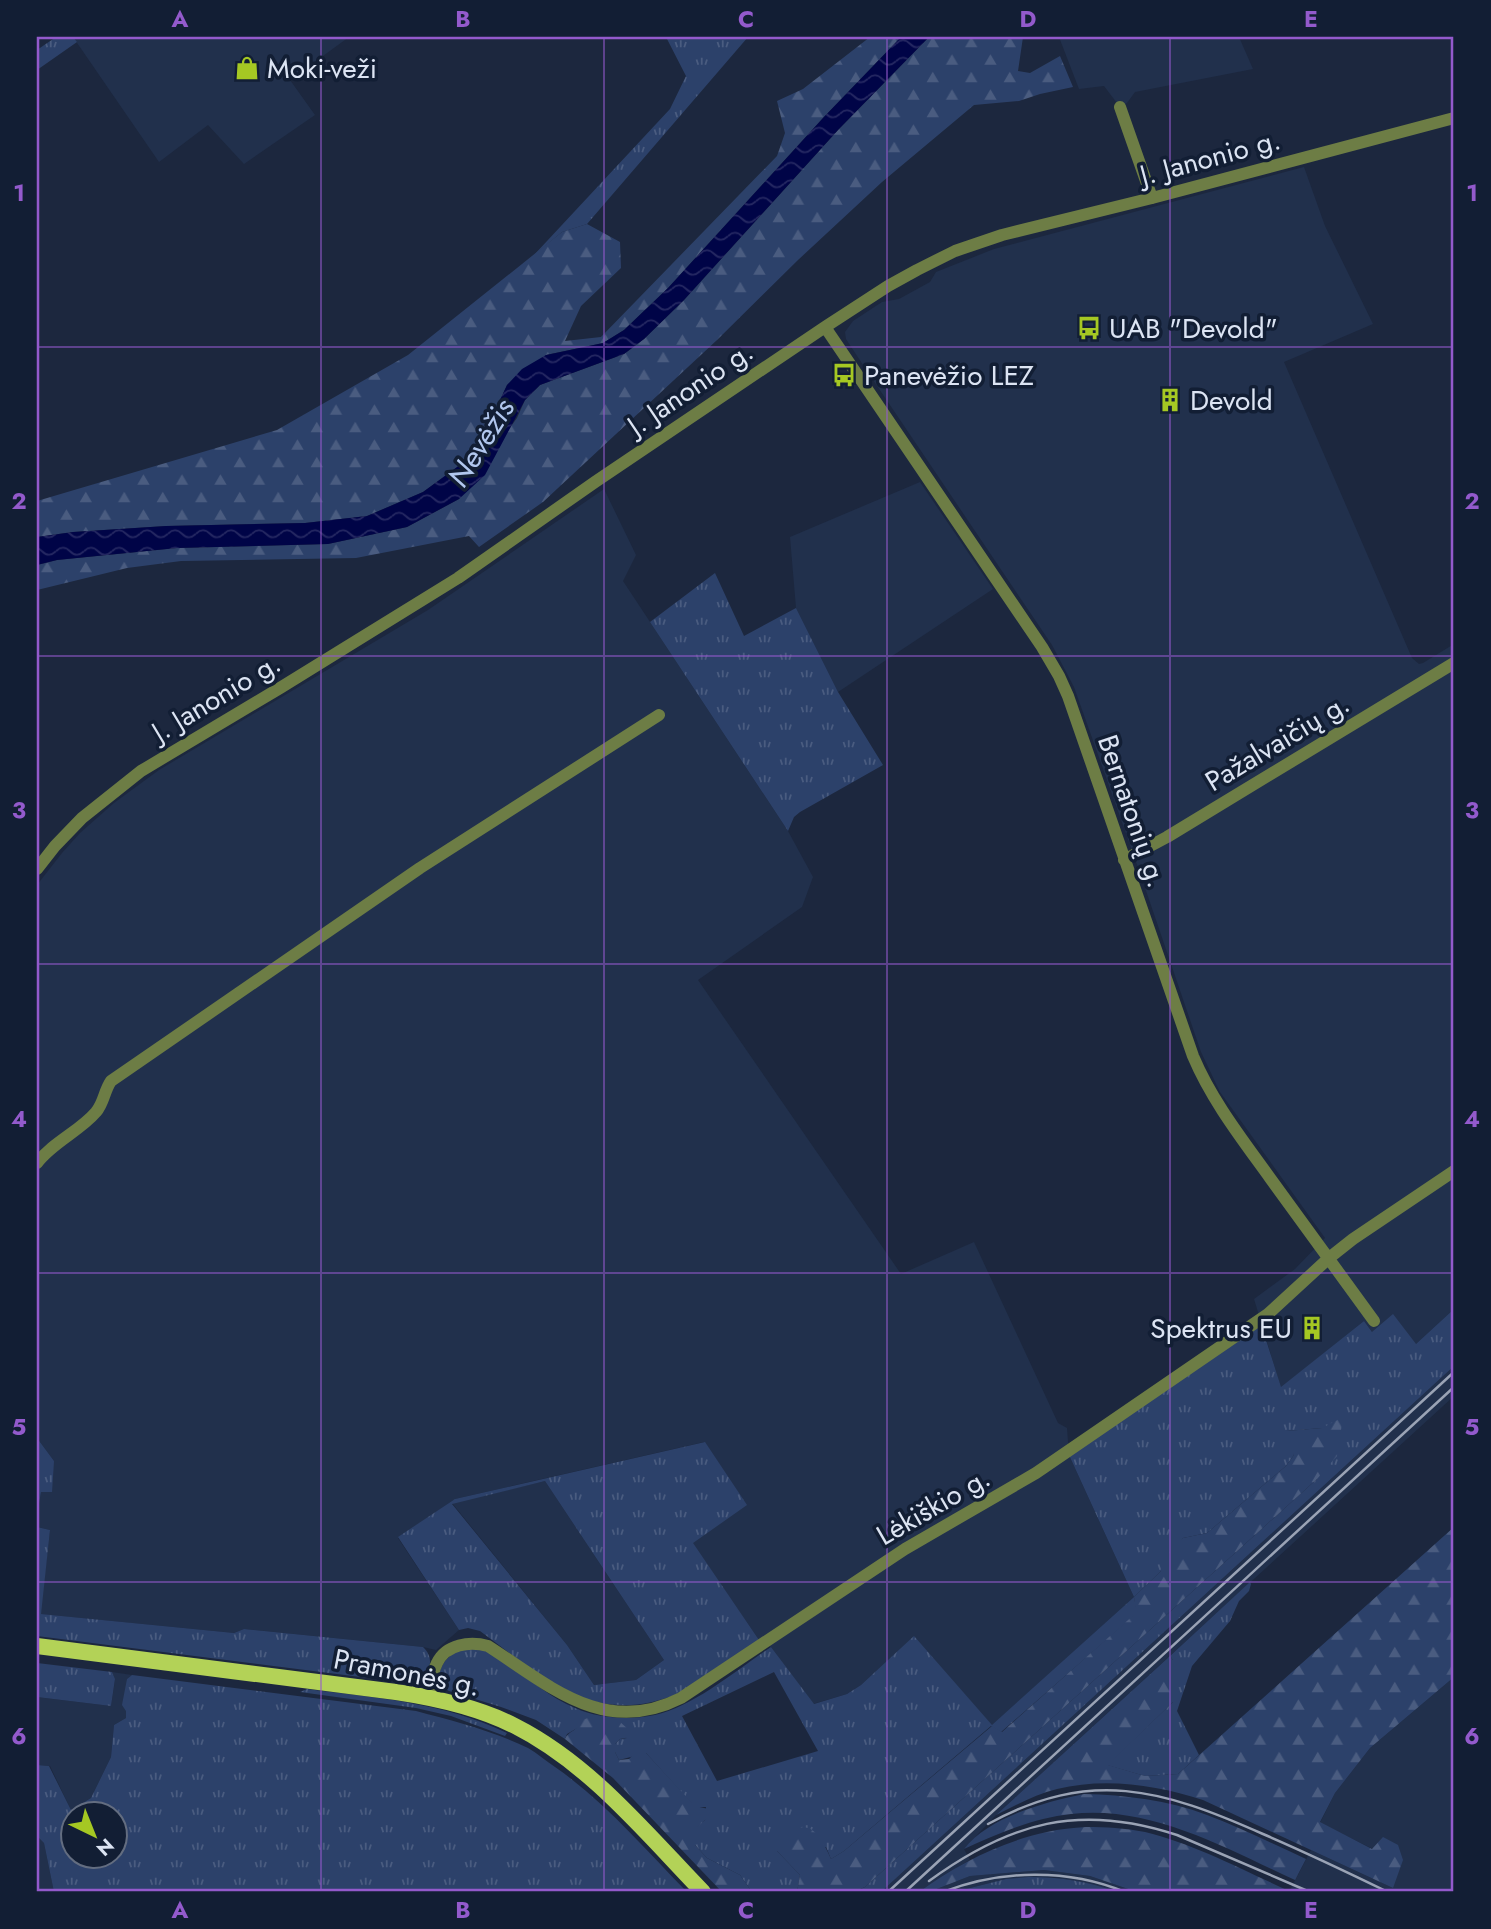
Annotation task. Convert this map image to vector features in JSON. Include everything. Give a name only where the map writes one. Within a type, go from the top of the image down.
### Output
[{"type":"main road","name":"Pramonės g.","points":[[37,1646],[429,1697],[493,1716],[560,1754],[608,1793],[703,1892]]},
{"type":"street","points":[[1120,107],[1152,198]]},
{"type":"street","name":"J. Janonio g.","points":[[37,869],[82,818],[141,771],[458,578],[604,475],[888,286],[955,251],[1002,235],[1454,118]]},
{"type":"street","name":"Bernatonių g.","points":[[825,327],[1051,662],[1068,696],[1203,1079],[1231,1123],[1374,1321]]},
{"type":"street","name":"Pažalvaičių g.","points":[[1124,860],[1167,837],[1454,663]]},
{"type":"street","points":[[37,1163],[44,1154],[96,1112],[111,1081],[414,873],[659,715]]},
{"type":"street","name":"Lėkiškio g.","points":[[429,1697],[437,1662],[459,1644],[475,1642],[488,1646],[571,1700],[587,1706],[618,1712],[666,1706],[905,1549],[1036,1473],[1268,1314],[1353,1239],[1454,1171]]},
{"type":"shaded area","points":[[73,37],[349,37],[290,80],[315,115],[244,164],[208,125],[159,162]]},
{"type":"shaded area","points":[[1059,37],[1239,37],[1253,69],[1135,92],[1127,103],[1120,107],[1104,86],[1079,89]]},
{"type":"shaded area","name":"Panevėžio LEZ","points":[[1304,167],[1325,226],[1373,324],[1284,362],[1412,658],[1419,664],[1423,663],[1454,644],[1454,1309],[1415,1345],[1372,1332],[1364,1321],[1281,1388],[1254,1299],[1295,1269],[1325,1238],[1220,1092],[1201,1052],[1074,687],[1052,645],[865,368],[846,339],[845,332],[853,321],[882,302],[899,299],[930,282],[936,272],[994,249]]},
{"type":"shaded area","points":[[920,482],[993,589],[838,692],[796,608],[790,537]]},
{"type":"shaded area","points":[[604,489],[636,555],[623,581],[788,831],[813,877],[802,907],[698,980],[901,1274],[974,1242],[1058,1423],[1067,1428],[1069,1455],[1134,1597],[992,1726],[914,1637],[861,1685],[847,1694],[813,1704],[771,1647],[759,1640],[692,1543],[704,1442],[455,1499],[398,1538],[459,1630],[436,1650],[244,1629],[234,1633],[40,1614],[50,1530],[37,1527],[37,1516],[41,1492],[54,1461],[37,1438],[37,885],[80,833],[114,803],[159,770],[428,610]]},
{"type":"shaded area","points":[[1454,1366],[1454,1396],[996,1815],[964,1849],[970,1860],[919,1892],[881,1892]]},
{"type":"shaded area","points":[[545,1481],[664,1660],[636,1680],[594,1685],[567,1645],[452,1503]]},
{"type":"shaded area","points":[[112,1672],[132,1675],[127,1679],[126,1718],[114,1725],[111,1757],[91,1798],[66,1800],[50,1766],[37,1765],[37,1697],[111,1706],[115,1680]]},
{"type":"shaded area","points":[[1454,1677],[1454,1892],[1289,1892],[1311,1850],[1393,1888],[1373,1849],[1320,1823],[1335,1793],[1370,1748]]},
{"type":"shaded area","points":[[37,1836],[44,1843],[54,1892],[37,1892]]},
{"type":"shaded area","points":[[1044,1870],[1090,1876],[1137,1892],[1116,1892],[1054,1877],[1006,1879],[954,1892],[929,1892],[970,1876]]},
{"type":"green space","points":[[56,37],[73,37],[77,42],[37,70],[37,50]]},
{"type":"green space","points":[[666,37],[748,37],[587,224],[562,232],[534,255],[670,109],[686,76]]},
{"type":"green space","points":[[870,37],[901,37],[668,288],[624,330],[603,343],[546,355],[507,385],[485,432],[464,462],[423,492],[367,516],[305,523],[166,526],[37,537],[37,501],[277,430],[408,355],[562,232],[587,224],[620,242],[621,268],[581,306],[565,341],[601,337],[777,156],[785,133],[777,101],[803,89]]},
{"type":"green space","points":[[929,37],[1023,37],[1018,71],[1030,73],[1060,56],[1073,87],[1019,101],[974,105],[882,182],[543,502],[479,547],[469,536],[356,558],[181,561],[127,568],[37,590],[37,565],[57,560],[177,548],[328,544],[407,527],[459,499],[517,418],[525,400],[540,385],[624,354],[644,339],[684,300],[838,130]]},
{"type":"green space","points":[[715,573],[744,636],[796,608],[838,692],[883,765],[800,812],[794,817],[788,831],[650,622]]},
{"type":"green space","points":[[1454,1309],[1454,1366],[881,1892],[855,1892],[865,1887],[1317,1479],[1322,1428],[1286,1431],[1294,1455],[1286,1466],[1207,1533],[1183,1538],[1161,1571],[1134,1597],[1069,1455],[1261,1324],[1281,1387],[1364,1321],[1372,1332],[1393,1314],[1416,1344]]},
{"type":"green space","points":[[1343,1417],[1337,1456],[1317,1479],[865,1887],[849,1892],[797,1892],[800,1875],[777,1851],[780,1837],[790,1831],[806,1828],[812,1830],[822,1841],[831,1859],[844,1851],[992,1726],[1002,1732],[1136,1613],[1134,1597],[1161,1571],[1162,1560],[1183,1538],[1207,1533],[1286,1466],[1294,1455],[1286,1444],[1286,1431],[1322,1428]]},
{"type":"green space","points":[[37,1438],[54,1461],[52,1492],[41,1492],[37,1516]]},
{"type":"green space","points":[[705,1442],[747,1505],[693,1543],[759,1640],[697,1684],[666,1698],[626,1705],[602,1703],[580,1697],[539,1675],[480,1631],[468,1628],[459,1630],[398,1537],[455,1499]],"holes":[[[545,1481],[664,1660],[636,1680],[594,1685],[567,1645],[452,1504]]]},
{"type":"green space","points":[[37,1527],[50,1530],[41,1614],[234,1633],[244,1629],[423,1647],[430,1658],[430,1664],[425,1674],[408,1683],[37,1636]]},
{"type":"green space","points":[[1454,1527],[1454,1677],[1370,1748],[1335,1793],[1320,1822],[1372,1849],[1383,1837],[1398,1845],[1403,1860],[1393,1888],[1203,1800],[1168,1790],[1131,1784],[1075,1785],[1041,1794],[996,1815],[1170,1656],[1173,1660],[1173,1702],[1108,1765],[1145,1776],[1178,1774]]},
{"type":"green space","points":[[1250,1582],[1249,1591],[1239,1601],[1230,1621],[1192,1666],[1177,1711],[1199,1755],[1178,1774],[1145,1776],[1107,1765],[1173,1702],[1173,1660],[1170,1656]]},
{"type":"green space","points":[[1134,1597],[1137,1613],[1001,1732],[991,1726],[844,1851],[831,1859],[826,1847],[777,1851],[800,1875],[797,1892],[752,1892],[740,1875],[707,1858],[695,1845],[695,1828],[705,1820],[706,1807],[695,1807],[646,1753],[619,1760],[615,1744],[620,1739],[627,1738],[579,1727],[567,1734],[565,1739],[536,1720],[449,1691],[439,1677],[445,1661],[454,1653],[459,1650],[480,1649],[575,1708],[615,1718],[635,1718],[670,1711],[685,1704],[771,1647],[814,1704],[847,1694],[861,1685],[914,1636],[992,1725]],"holes":[[[774,1672],[818,1751],[717,1781],[682,1716]]]},
{"type":"green space","points":[[37,1663],[112,1672],[115,1679],[111,1706],[37,1697]]},
{"type":"green space","points":[[132,1675],[416,1711],[501,1736],[531,1750],[573,1780],[624,1826],[687,1892],[54,1892],[44,1843],[37,1836],[37,1765],[49,1766],[66,1800],[60,1800],[60,1870],[130,1870],[130,1800],[88,1800],[111,1757],[114,1725],[126,1718],[122,1705],[127,1679]]},
{"type":"green space","points":[[307,1689],[434,1708],[507,1733],[505,1736],[451,1716],[416,1708],[300,1692]]},
{"type":"green space","points":[[591,1717],[619,1721],[630,1731],[629,1737],[620,1739],[615,1744],[619,1760],[629,1759],[637,1751],[646,1753],[695,1806],[713,1810],[695,1829],[695,1845],[707,1858],[740,1875],[752,1892],[722,1892],[613,1778],[565,1739],[582,1720]]},
{"type":"green space","points":[[1084,1794],[1146,1799],[1192,1810],[1306,1859],[1295,1880],[1214,1843],[1159,1822],[1101,1813],[1043,1819],[1002,1832],[964,1849],[988,1828],[1019,1812]]},
{"type":"green space","points":[[1086,1827],[1130,1830],[1163,1837],[1218,1858],[1289,1891],[1137,1892],[1090,1876],[1044,1870],[970,1876],[929,1892],[919,1892],[964,1863],[996,1848],[1047,1832]]},
{"type":"green space","points":[[1029,1877],[1073,1880],[1116,1892],[954,1892],[1006,1879]]},
{"type":"water","name":"Nevėžis","points":[[901,37],[929,37],[838,130],[684,300],[644,339],[624,354],[540,385],[525,400],[485,475],[459,499],[407,527],[328,544],[177,548],[57,560],[37,565],[37,537],[166,526],[305,523],[367,516],[423,492],[464,462],[485,432],[507,385],[522,369],[546,355],[603,343],[624,330],[668,288]]},
{"type":"railway","points":[[888,1892],[1454,1372]]},
{"type":"railway","points":[[905,1892],[1454,1387]]},
{"type":"railway","points":[[988,1824],[1025,1807],[1060,1796],[1093,1791],[1126,1791],[1158,1796],[1226,1818],[1388,1892]]},
{"type":"railway","points":[[929,1881],[988,1844],[1017,1832],[1077,1820],[1109,1820],[1142,1825],[1177,1835],[1310,1892]]},
{"type":"railway","points":[[943,1892],[988,1879],[1034,1875],[1080,1879],[1125,1892]]},
{"type":"place","name":"Moki-veži","points":[[247,68]]},
{"type":"place","name":"UAB \"Devold\"","points":[[1089,328]]},
{"type":"place","name":"Panevėžio LEZ","points":[[844,375]]},
{"type":"place","name":"Devold","points":[[1170,400]]},
{"type":"place","name":"Spektrus EU","points":[[1312,1328]]}]
